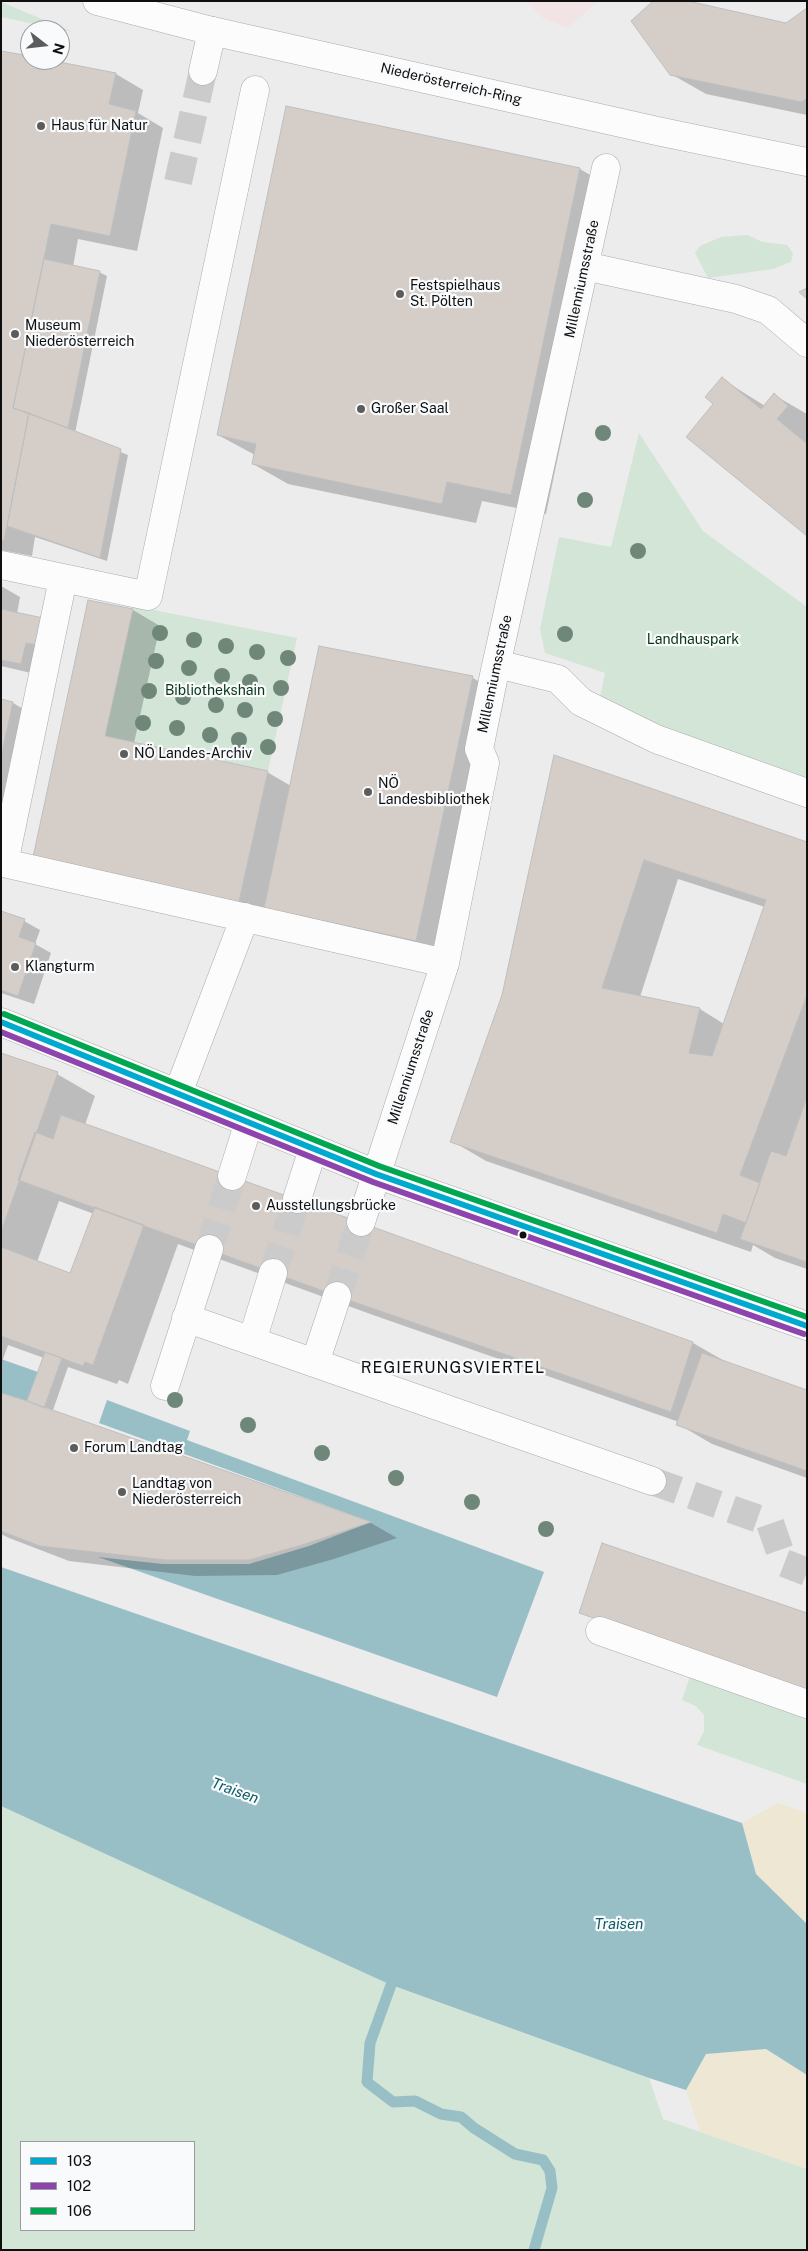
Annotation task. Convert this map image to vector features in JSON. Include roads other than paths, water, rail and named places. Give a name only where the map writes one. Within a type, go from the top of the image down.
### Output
[{"type":"street","name":"Niederösterreich-Ring","points":[[97,1],[212,31],[686,138],[807,162]]},
{"type":"street","points":[[203,71],[212,31]]},
{"type":"street","points":[[1,565],[148,596],[255,90]]},
{"type":"street","name":"Millenniumsstraße","points":[[361,1222],[445,963],[485,763],[479,749],[606,168]]},
{"type":"street","points":[[585,266],[736,299],[768,310],[807,343]]},
{"type":"street","points":[[64,579],[2,863],[445,963]]},
{"type":"street","points":[[497,664],[558,679],[581,702],[656,739],[807,793]]},
{"type":"street","points":[[178,1094],[245,917]]},
{"type":"street","points":[[1,1022],[376,1174],[807,1326]]},
{"type":"street","points":[[232,1176],[249,1122]]},
{"type":"street","points":[[297,1199],[313,1149]]},
{"type":"street","points":[[165,1386],[209,1249]]},
{"type":"street","points":[[252,1342],[273,1273]]},
{"type":"street","points":[[315,1363],[337,1296]]},
{"type":"street","points":[[186,1318],[652,1481]]},
{"type":"street","points":[[600,1631],[807,1704]]},
{"type":"water","points":[[1,1359],[38,1372],[27,1401],[1,1393]]},
{"type":"water","points":[[107,1400],[190,1431],[187,1440],[544,1572],[497,1697],[98,1557],[163,1564],[249,1564],[309,1546],[371,1522],[99,1423]]},
{"type":"water","name":"Traisen","points":[[1,1567],[742,1823],[756,1874],[807,1924],[807,2075],[766,2049],[706,2054],[686,2090],[649,2078],[391,1985],[1,1806]]},
{"type":"waterway","points":[[391,1985],[370,2043],[367,2082],[393,2102],[415,2101],[441,2114],[461,2117],[474,2128],[515,2154],[543,2160],[550,2171],[552,2188],[534,2250]]},
{"type":"tunnel","points":[[178,182],[203,71]]},
{"type":"tunnel","points":[[209,1249],[232,1176]]},
{"type":"tunnel","points":[[273,1273],[297,1199]]},
{"type":"tunnel","points":[[337,1296],[361,1222]]},
{"type":"tunnel","points":[[652,1481],[770,1523],[784,1563],[807,1572]]},
{"type":"place","name":"Haus für Natur","points":[[41,126]]},
{"type":"place","name":"Festspielhaus St. Pölten","points":[[400,294]]},
{"type":"place","name":"Museum Niederösterreich","points":[[15,334]]},
{"type":"place","name":"Großer Saal","points":[[361,409]]},
{"type":"place","name":"NÖ Landes-Archiv","points":[[124,754]]},
{"type":"place","name":"NÖ Landesbibliothek","points":[[368,792]]},
{"type":"place","name":"Klangturm","points":[[15,967]]},
{"type":"place","name":"Ausstellungsbrücke","points":[[256,1206]]},
{"type":"place","name":"Forum Landtag","points":[[74,1448]]},
{"type":"place","name":"Landtag von Niederösterreich","points":[[122,1492]]},
{"type":"district","name":"REGIERUNGSVIERTEL","points":[[453,1368]]},
{"type":"park label","name":"Landhauspark","points":[[693,640]]},
{"type":"park label","name":"Bibliothekshain","points":[[215,691]]}]
